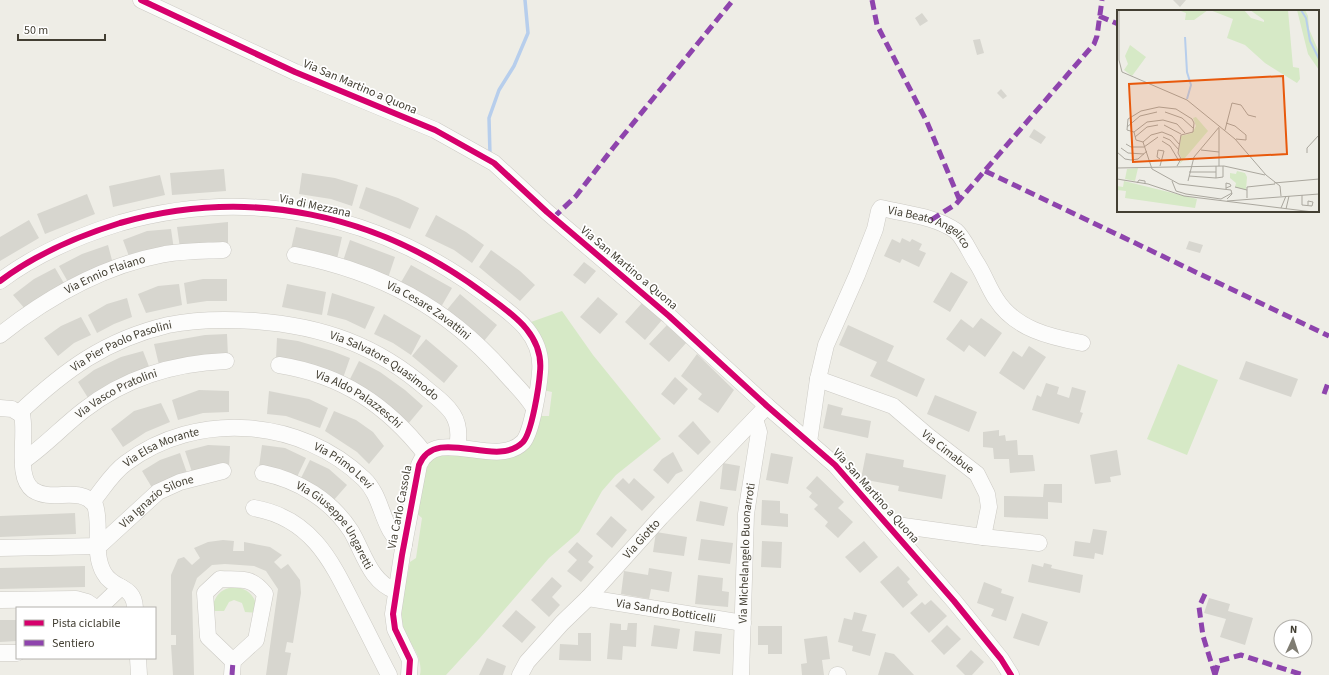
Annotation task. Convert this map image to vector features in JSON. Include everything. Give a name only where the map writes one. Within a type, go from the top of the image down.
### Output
[{"type":"street","name":"Via San Martino a Quona","points":[[141,0],[295,72],[435,130],[494,163],[547,212],[669,316],[763,417],[809,442],[835,465],[889,524],[959,607],[1001,659],[1011,675]]},
{"type":"street","name":"Via di Mezzana","points":[[0,281],[36,258],[77,238],[106,228],[158,214],[206,208],[248,207],[278,209],[324,217],[370,231],[420,252],[473,285],[518,321],[535,339],[540,352],[540,379],[534,408]]},
{"type":"street","name":"Via Beato Angelico","points":[[809,442],[818,378],[826,344],[857,275],[875,229],[878,211],[881,208],[942,223],[957,232],[983,273],[996,299],[1010,316],[1045,336],[1082,343]]},
{"type":"street","name":"Via Ennio Flaiano","points":[[0,335],[55,296],[102,272],[132,262],[166,254],[222,250]]},
{"type":"street","name":"Via Cesare Zavattini","points":[[296,255],[339,265],[367,275],[403,292],[437,312],[475,341],[534,408]]},
{"type":"street","name":"Via Pier Paolo Pasolini","points":[[19,413],[64,373],[97,352],[149,330],[180,323],[211,320],[275,322]]},
{"type":"street","name":"Via Salvatore Quasimodo","points":[[275,322],[305,327],[334,335],[367,348],[396,365],[434,394],[451,411],[459,428],[457,447]]},
{"type":"street","name":"Via Vasco Pratolini","points":[[23,461],[84,410],[131,382],[147,375],[194,363],[226,361]]},
{"type":"street","name":"Via Aldo Palazzeschi","points":[[279,365],[320,375],[364,396],[394,418],[426,455]]},
{"type":"street","name":"Via Cimabue","points":[[818,378],[893,406],[928,436],[977,474],[987,494],[990,507],[983,537]]},
{"type":"street","points":[[0,408],[12,409],[19,413],[23,421],[23,461],[25,478],[34,491],[48,494],[78,495],[85,497],[92,502],[97,512],[100,563],[104,573],[110,581],[131,593],[136,607]]},
{"type":"street","name":"Via Carlo Cassola","points":[[409,675],[410,660],[396,632],[393,619],[404,544],[420,465],[426,455],[442,448],[457,447],[490,452],[514,448],[526,438],[534,408]]},
{"type":"street","name":"Via Giotto","points":[[520,675],[527,662],[562,623],[588,598],[661,517],[763,417]]},
{"type":"street","name":"Via Michelangelo Buonarroti","points":[[742,675],[746,514],[763,417]]},
{"type":"street","name":"Via Elsa Morante","points":[[92,502],[124,465],[154,447],[178,437],[202,431],[225,428],[249,428]]},
{"type":"street","name":"Via Primo Levi","points":[[249,428],[285,434],[301,439],[325,450],[346,463],[364,479],[375,492],[389,530],[397,540],[404,544]]},
{"type":"street","name":"Via Ignazio Silone","points":[[99,546],[158,492],[180,482],[223,471]]},
{"type":"street","name":"Via Giuseppe Ungaretti","points":[[263,473],[290,480],[323,501],[348,527],[378,580],[387,587],[396,591]]},
{"type":"street","points":[[254,508],[280,515],[294,523],[310,535],[322,549],[340,578],[389,675]]},
{"type":"street","points":[[889,524],[1039,543]]},
{"type":"street","points":[[0,548],[99,546]]},
{"type":"street","points":[[220,579],[250,581],[257,584],[265,594],[256,640],[232,668],[208,638],[205,593],[220,579]]},
{"type":"street","points":[[100,607],[121,587]]},
{"type":"street","name":"Via Sandro Botticelli","points":[[588,598],[743,623]]},
{"type":"street","points":[[0,600],[76,599],[87,602],[94,607]]},
{"type":"street","points":[[0,653],[16,653]]},
{"type":"street","points":[[138,659],[139,675]]},
{"type":"green space","points":[[562,311],[593,355],[661,439],[616,475],[602,491],[579,532],[549,558],[446,675],[420,675],[421,668],[417,654],[404,630],[401,616],[402,600],[410,562],[416,558],[422,518],[415,512],[425,467],[430,460],[444,453],[497,459],[539,416],[549,416],[552,392],[543,390],[547,362],[545,347],[531,322]]},
{"type":"green space","points":[[1178,364],[1218,380],[1187,455],[1147,439]]},
{"type":"green space","points":[[236,587],[245,590],[252,596],[256,603],[258,613],[245,612],[242,603],[234,600],[229,602],[224,611],[211,611],[216,597],[222,591]]},
{"type":"building","points":[[1173,0],[1186,0],[1180,7]]},
{"type":"building","points":[[922,13],[928,21],[920,26],[915,18]]},
{"type":"building","points":[[980,39],[984,53],[977,55],[973,40]]},
{"type":"building","points":[[1001,89],[1007,96],[1003,99],[997,93]]},
{"type":"building","points":[[1034,129],[1046,137],[1041,144],[1029,137]]},
{"type":"building","points":[[224,169],[226,191],[172,195],[170,173]]},
{"type":"building","points":[[302,173],[335,178],[358,185],[352,206],[331,199],[299,194]]},
{"type":"building","points":[[160,175],[165,195],[113,207],[109,186]]},
{"type":"building","points":[[366,187],[398,198],[419,208],[410,229],[359,208]]},
{"type":"building","points":[[87,194],[95,214],[45,234],[37,214]]},
{"type":"building","points":[[436,215],[466,232],[484,245],[472,263],[454,250],[425,236]]},
{"type":"building","points":[[29,220],[39,238],[0,261],[0,237]]},
{"type":"building","points":[[228,222],[228,246],[180,248],[177,227]]},
{"type":"building","points":[[296,227],[342,237],[337,259],[291,249]]},
{"type":"building","points":[[171,229],[174,250],[130,259],[123,240],[147,231]]},
{"type":"building","points":[[902,238],[910,242],[912,239],[922,244],[919,250],[926,253],[919,267],[902,259],[900,263],[884,256],[892,239],[900,243]]},
{"type":"building","points":[[350,240],[395,257],[388,278],[343,261]]},
{"type":"building","points":[[1189,241],[1203,245],[1200,253],[1186,249]]},
{"type":"building","points":[[108,245],[113,264],[68,282],[59,266],[82,254]]},
{"type":"building","points":[[491,250],[520,271],[535,285],[520,301],[479,267]]},
{"type":"building","points":[[584,262],[596,271],[585,284],[573,275]]},
{"type":"building","points":[[411,265],[452,288],[441,307],[400,284]]},
{"type":"building","points":[[55,268],[65,285],[26,310],[13,295],[34,279]]},
{"type":"building","points":[[951,272],[968,282],[950,312],[933,302]]},
{"type":"building","points":[[203,279],[227,279],[227,301],[207,301],[187,304],[184,283]]},
{"type":"building","points":[[179,284],[182,305],[146,313],[138,294],[158,286]]},
{"type":"building","points":[[287,284],[326,292],[322,315],[282,307]]},
{"type":"building","points":[[332,293],[375,307],[365,329],[346,320],[327,315]]},
{"type":"building","points":[[460,294],[497,325],[484,341],[446,311]]},
{"type":"building","points":[[598,297],[618,314],[600,334],[580,317]]},
{"type":"building","points":[[127,298],[132,317],[97,333],[88,315],[107,304]]},
{"type":"building","points":[[642,303],[662,320],[645,340],[625,322]]},
{"type":"building","points":[[384,314],[421,336],[411,355],[393,343],[374,334]]},
{"type":"building","points":[[81,317],[91,335],[74,343],[58,356],[44,338],[61,326]]},
{"type":"building","points":[[981,318],[1002,333],[985,357],[969,345],[964,352],[946,339],[961,319],[973,328]]},
{"type":"building","points":[[667,325],[687,342],[669,362],[649,344]]},
{"type":"building","points":[[848,325],[894,346],[887,361],[925,379],[917,397],[870,376],[877,362],[839,345]]},
{"type":"building","points":[[227,334],[228,356],[159,365],[154,344],[205,335]]},
{"type":"building","points":[[277,338],[298,341],[350,358],[343,378],[276,359]]},
{"type":"building","points":[[426,339],[458,366],[444,383],[412,356]]},
{"type":"building","points":[[1029,346],[1046,357],[1024,390],[999,373],[1013,351],[1022,357]]},
{"type":"building","points":[[143,351],[150,369],[90,401],[78,382],[94,370],[121,357]]},
{"type":"building","points":[[697,354],[734,390],[718,413],[698,399],[702,394],[681,376]]},
{"type":"building","points":[[359,361],[380,372],[405,390],[423,406],[408,424],[348,383]]},
{"type":"building","points":[[1246,361],[1298,379],[1291,397],[1239,379]]},
{"type":"building","points":[[675,377],[688,389],[674,405],[661,394]]},
{"type":"building","points":[[1046,383],[1059,387],[1057,394],[1069,398],[1072,387],[1086,391],[1080,412],[1083,413],[1079,424],[1032,410],[1037,395],[1041,397]]},
{"type":"building","points":[[199,390],[229,391],[229,412],[203,413],[178,420],[172,400]]},
{"type":"building","points":[[269,391],[309,399],[328,408],[320,428],[286,416],[267,414]]},
{"type":"building","points":[[935,395],[977,412],[969,432],[927,414]]},
{"type":"building","points":[[161,403],[170,422],[146,432],[123,447],[111,429],[134,411]]},
{"type":"building","points":[[828,404],[843,408],[841,415],[871,421],[868,438],[823,428]]},
{"type":"building","points":[[334,411],[356,420],[373,432],[384,446],[369,464],[357,452],[325,431]]},
{"type":"building","points":[[693,421],[711,442],[698,455],[678,436]]},
{"type":"building","points":[[999,430],[999,436],[1005,435],[1006,441],[1017,440],[1018,455],[1033,455],[1035,471],[1010,473],[1009,459],[994,459],[993,448],[983,447],[983,432]]},
{"type":"building","points":[[208,445],[230,446],[229,467],[192,472],[185,451]]},
{"type":"building","points":[[262,445],[285,448],[306,458],[297,477],[259,467]]},
{"type":"building","points":[[1117,450],[1121,475],[1110,477],[1111,482],[1095,484],[1090,455]]},
{"type":"building","points":[[673,452],[683,471],[676,474],[668,484],[653,470],[662,459]]},
{"type":"building","points":[[180,453],[187,473],[154,491],[142,471],[160,460]]},
{"type":"building","points":[[771,453],[793,457],[788,484],[766,480]]},
{"type":"building","points":[[866,453],[904,460],[903,467],[946,475],[942,499],[898,491],[899,486],[861,479]]},
{"type":"building","points":[[310,460],[329,469],[347,485],[333,501],[300,480]]},
{"type":"building","points":[[723,463],[740,466],[736,491],[720,489]]},
{"type":"building","points":[[817,476],[844,502],[838,508],[853,522],[838,538],[825,526],[828,522],[814,509],[818,505],[809,497],[812,493],[806,488]]},
{"type":"building","points":[[623,478],[629,484],[634,478],[655,497],[642,511],[615,486]]},
{"type":"building","points":[[1044,484],[1062,484],[1062,503],[1048,502],[1048,519],[1004,517],[1004,496],[1043,497]]},
{"type":"building","points":[[762,500],[780,501],[780,513],[788,514],[788,527],[761,525]]},
{"type":"building","points":[[700,501],[728,507],[724,526],[696,521]]},
{"type":"building","points":[[75,513],[76,534],[0,537],[0,516]]},
{"type":"building","points":[[611,516],[627,530],[612,548],[596,534]]},
{"type":"building","points":[[1093,529],[1107,531],[1103,555],[1095,553],[1094,559],[1073,556],[1075,541],[1090,543]]},
{"type":"building","points":[[656,532],[687,537],[684,556],[653,552]]},
{"type":"building","points":[[701,539],[733,543],[730,564],[698,560]]},
{"type":"building","points":[[223,540],[234,541],[233,551],[244,551],[244,542],[270,547],[282,555],[274,562],[281,569],[288,564],[300,580],[301,593],[293,643],[287,642],[285,652],[291,653],[287,675],[266,675],[278,589],[266,571],[254,566],[225,564],[212,565],[197,578],[192,592],[194,675],[173,675],[171,645],[176,645],[176,635],[171,635],[171,575],[178,559],[184,557],[192,565],[200,558],[194,548],[208,542]]},
{"type":"building","points":[[762,541],[782,542],[781,568],[761,567]]},
{"type":"building","points":[[864,541],[878,557],[860,573],[845,557]]},
{"type":"building","points":[[577,542],[593,556],[588,562],[594,567],[581,582],[567,571],[577,560],[568,552]]},
{"type":"building","points":[[1044,563],[1052,565],[1051,568],[1083,575],[1080,593],[1028,582],[1032,564],[1043,567]]},
{"type":"building","points":[[85,566],[85,587],[0,589],[0,568]]},
{"type":"building","points":[[898,566],[910,579],[907,582],[918,595],[903,608],[880,582]]},
{"type":"building","points":[[649,568],[672,572],[669,592],[651,589],[649,599],[621,594],[624,571],[648,575]]},
{"type":"building","points":[[698,575],[723,578],[722,591],[729,592],[728,607],[695,604]]},
{"type":"building","points":[[552,577],[562,586],[552,597],[560,605],[549,617],[531,600]]},
{"type":"building","points":[[984,582],[1002,589],[1001,593],[1014,597],[1006,621],[991,616],[994,609],[977,603]]},
{"type":"building","points":[[1209,598],[1230,604],[1228,611],[1253,618],[1245,645],[1220,637],[1226,619],[1204,613]]},
{"type":"building","points":[[931,600],[947,616],[929,633],[910,613],[922,602],[925,605]]},
{"type":"building","points":[[516,610],[536,627],[522,643],[502,626]]},
{"type":"building","points":[[854,612],[867,615],[862,631],[876,634],[870,656],[852,651],[853,646],[838,642],[844,618],[852,620]]},
{"type":"building","points":[[1022,613],[1048,622],[1039,646],[1013,638]]},
{"type":"building","points":[[0,620],[16,620],[16,641],[0,642]]},
{"type":"building","points":[[610,623],[621,624],[621,630],[627,630],[628,623],[637,623],[636,647],[623,646],[622,660],[607,659]]},
{"type":"building","points":[[654,625],[680,629],[677,649],[651,646]]},
{"type":"building","points":[[947,625],[961,639],[944,655],[931,641]]},
{"type":"building","points":[[758,626],[782,626],[782,654],[768,654],[768,645],[758,645]]},
{"type":"building","points":[[695,631],[722,634],[720,654],[693,651]]},
{"type":"building","points":[[578,633],[591,633],[591,661],[559,660],[560,644],[578,645]]},
{"type":"building","points":[[827,636],[830,659],[822,660],[824,675],[802,675],[801,664],[807,663],[804,639]]},
{"type":"building","points":[[971,650],[984,662],[972,675],[965,675],[956,666]]},
{"type":"building","points":[[885,652],[894,654],[914,675],[878,675]]},
{"type":"building","points":[[487,658],[506,666],[503,675],[479,675]]},
{"type":"waterway","points":[[490,155],[489,118],[499,90],[514,66],[528,33],[525,0]]},
{"type":"marked path","points":[[553,218],[576,196],[733,0]]},
{"type":"marked path","points":[[872,0],[877,25],[927,122],[960,201]]},
{"type":"marked path","points":[[931,220],[956,204],[1094,44],[1097,36],[1102,0]]},
{"type":"marked path","points":[[1099,16],[1117,24]]},
{"type":"marked path","points":[[985,171],[1329,336]]},
{"type":"marked path","points":[[1324,394],[1329,380]]},
{"type":"marked path","points":[[1205,594],[1199,607],[1203,636],[1215,675]]},
{"type":"marked path","points":[[1215,675],[1219,661],[1241,655],[1303,675]]},
{"type":"marked path","points":[[232,675],[233,661]]},
{"type":"cycle path","points":[[141,0],[295,72],[435,130],[494,163],[547,212],[669,316],[767,406],[835,465],[954,601],[1001,659],[1011,675]]},
{"type":"cycle path","points":[[0,281],[28,262],[43,254],[73,240],[120,223],[169,212],[217,207],[264,208],[311,215],[357,227],[401,244],[444,266],[506,309],[515,317],[531,336],[537,347],[540,359],[540,372],[534,408],[529,429],[523,442],[511,449],[498,452],[452,447],[439,448],[427,453],[419,465],[402,555],[393,614],[395,629],[410,660],[409,675]]}]
